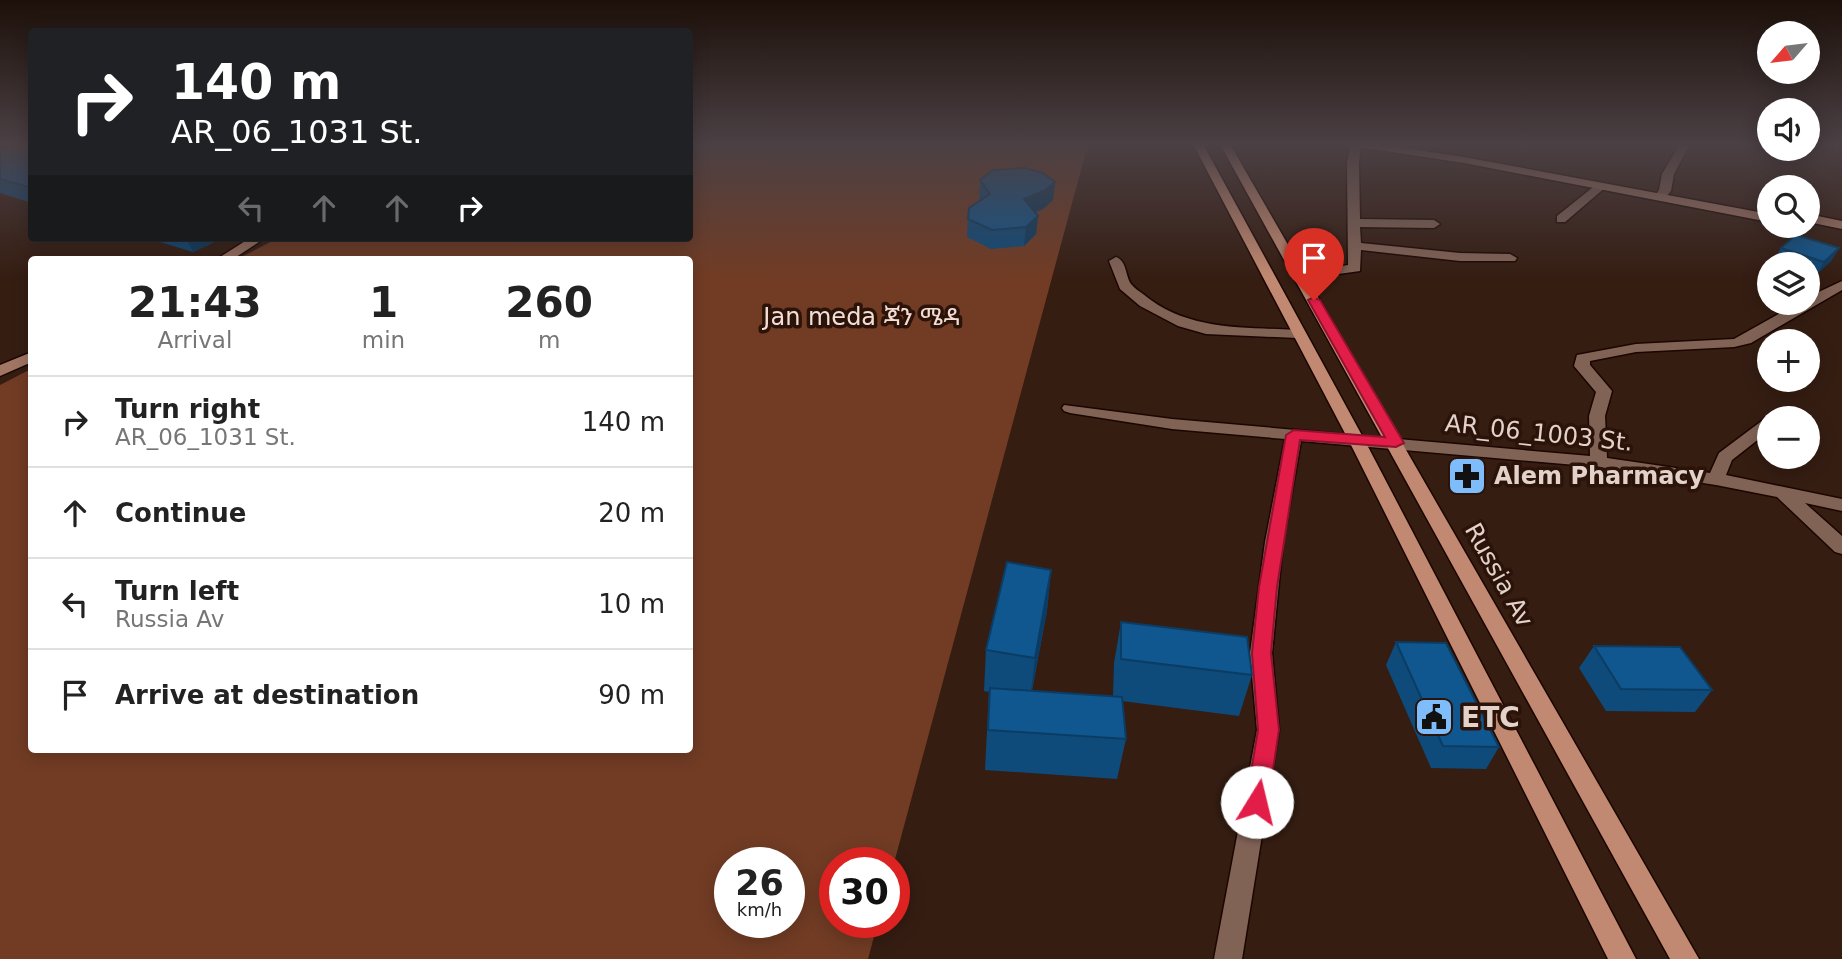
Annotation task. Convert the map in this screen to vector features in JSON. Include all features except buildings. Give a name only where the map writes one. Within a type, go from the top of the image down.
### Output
[{"type":"main road","points":[[1221,189],[1297,334],[1357,441],[1622,959]]},
{"type":"main road","name":"Russia Av","points":[[1251,189],[1685,959]]},
{"type":"main road","points":[[1622,189],[1662,194],[1757,215]]},
{"type":"main road","points":[[1634,189],[1757,209]]},
{"type":"main road","points":[[1820,220],[1842,225]]},
{"type":"main road","points":[[1820,227],[1842,232]]},
{"type":"main road","points":[[229,256],[252,242]]},
{"type":"main road","points":[[0,371],[28,358]]},
{"type":"street","points":[[1300,277],[1353,270],[1356,246],[1353,189]]},
{"type":"street","points":[[1561,219],[1598,189]]},
{"type":"street","points":[[1662,194],[1664,189]]},
{"type":"street","points":[[1354,223],[1434,224]]},
{"type":"street","points":[[1356,246],[1461,257],[1510,258]]},
{"type":"street","points":[[1116,261],[1125,286],[1145,303],[1184,323],[1206,330],[1297,334]]},
{"type":"street","points":[[1820,296],[1842,285]]},
{"type":"street","points":[[1599,461],[1597,416],[1604,391],[1582,366],[1582,358],[1636,348],[1734,343],[1746,340],[1786,315]]},
{"type":"street","name":"AR_06_1003 St.","points":[[1070,408],[1171,424],[1599,461],[1716,479],[1842,505]]},
{"type":"street","points":[[1716,479],[1725,457],[1757,432]]},
{"type":"street","points":[[1228,959],[1268,730],[1261,653],[1274,542],[1294,435]]},
{"type":"street","points":[[1783,493],[1842,547]]},
{"type":"green space","name":"Jan meda ጃን ሜዳ","points":[[693,189],[1076,189],[898,847],[819,847],[819,938],[874,938],[868,959],[0,959],[0,385],[28,371],[28,753],[693,753],[693,256],[244,256],[270,242],[693,242]]},
{"type":"place","name":"Alem Pharmacy","points":[[1467,476]]},
{"type":"place","name":"ETC","points":[[1434,717]]},
{"type":"route","points":[[1257,802],[1268,730],[1261,653],[1274,542],[1294,435],[1396,443],[1314,300]]}]
